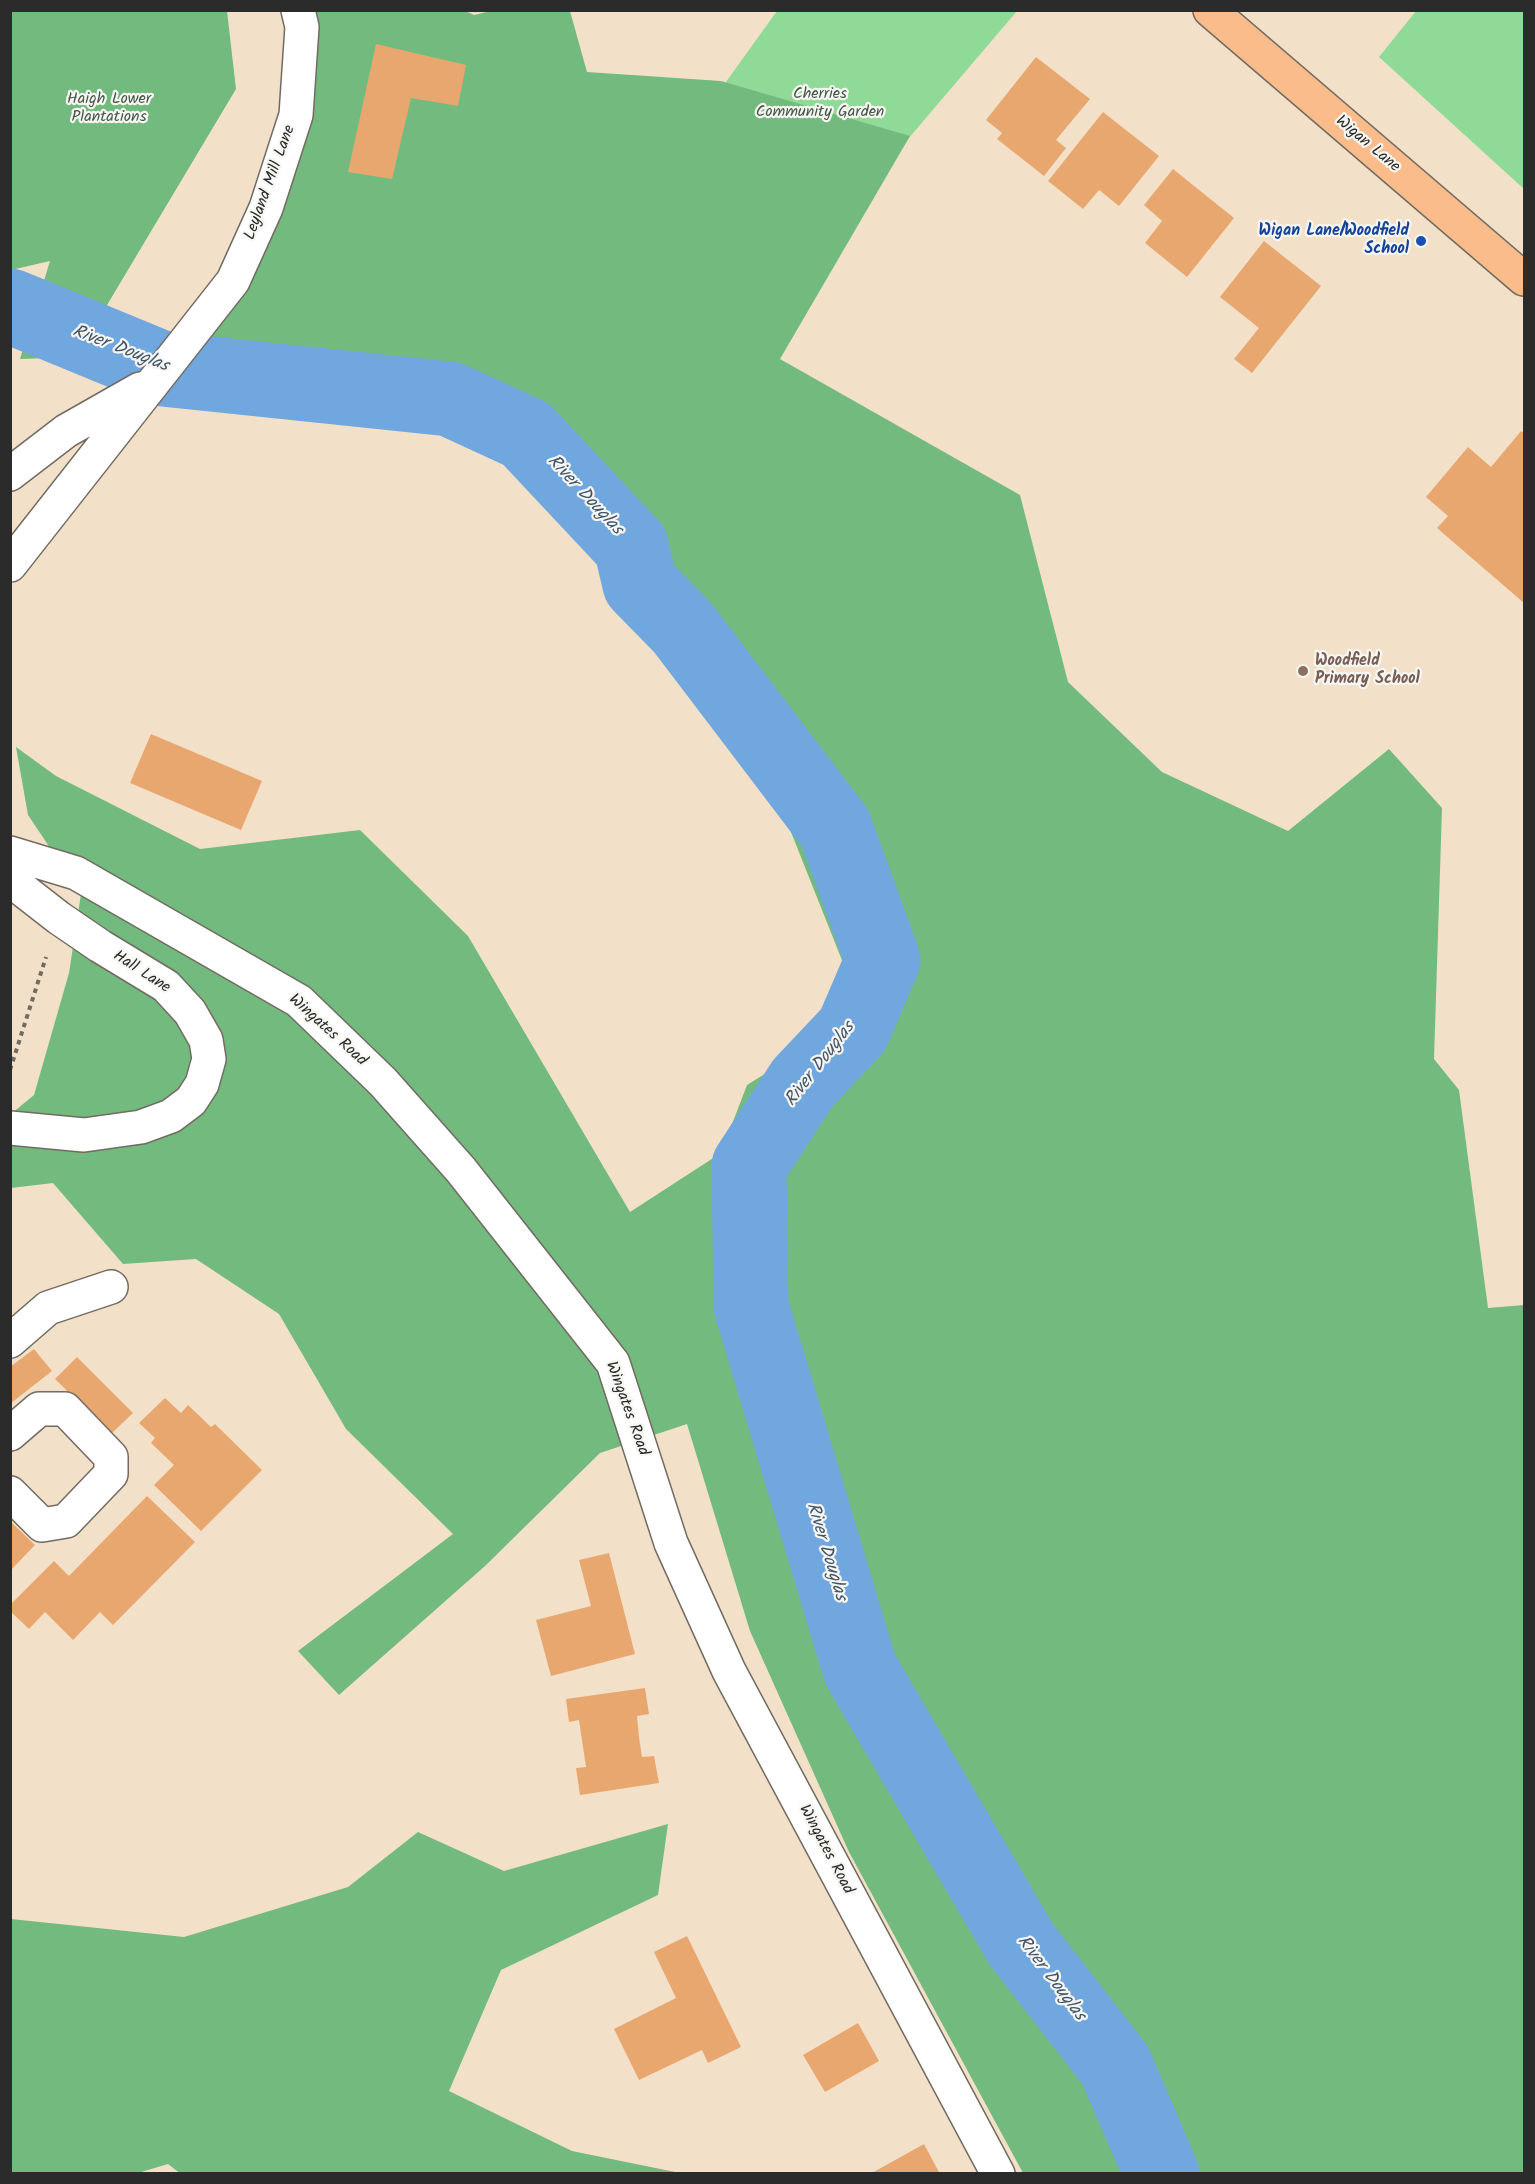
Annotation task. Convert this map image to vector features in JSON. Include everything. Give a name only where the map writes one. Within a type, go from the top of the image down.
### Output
[{"type":"highway","name":"Wigan Lane","points":[[1210,10],[1524,279]]},
{"type":"street","name":"Leyland Mill Lane","points":[[10,565],[233,281],[266,208],[296,115],[302,27],[298,10]]},
{"type":"street","points":[[10,474],[66,431],[155,380]]},
{"type":"street","name":"Wingates Road","points":[[10,853],[76,873],[299,1001],[383,1082],[461,1170],[613,1363],[671,1543],[729,1671],[998,2174]]},
{"type":"street","name":"Hall Lane","points":[[10,868],[23,890],[59,918],[166,986],[190,1012],[206,1040],[209,1059],[202,1084],[191,1101],[171,1116],[141,1127],[84,1135],[10,1128]]},
{"type":"street","points":[[10,1341],[48,1308],[111,1287]]},
{"type":"street","points":[[10,1434],[39,1410],[65,1409],[111,1457],[111,1474],[66,1521],[42,1525],[10,1493]]},
{"type":"path","points":[[10,1070],[59,918]]},
{"type":"green space","name":"Haigh Lower Plantations","points":[[11,10],[227,11],[236,89],[76,357],[20,359],[50,261],[11,270]]},
{"type":"green space","points":[[463,10],[474,15],[491,11],[570,11],[587,72],[721,81],[910,136],[780,359],[1020,495],[1068,682],[1162,772],[1288,831],[1389,749],[1442,808],[1434,1059],[1459,1090],[1488,1308],[1524,1305],[1524,2173],[1023,2173],[849,1852],[750,1631],[687,1424],[600,1453],[485,1566],[339,1695],[298,1651],[453,1534],[346,1429],[279,1314],[196,1259],[123,1264],[53,1183],[11,1188],[11,1114],[34,1095],[69,973],[81,894],[28,815],[16,747],[56,776],[200,849],[360,830],[468,936],[630,1212],[721,1153],[747,1085],[863,1013],[746,719],[515,463],[480,442],[201,342],[312,114],[313,11]]},
{"type":"green space","name":"Cherries Community Garden","points":[[777,11],[1017,11],[788,280],[654,182]]},
{"type":"green space","points":[[1416,11],[1524,11],[1524,189],[1379,57]]},
{"type":"green space","points":[[668,1824],[658,1895],[501,1970],[449,2091],[572,2151],[680,2173],[181,2174],[168,2164],[138,2173],[11,2173],[11,1919],[184,1937],[348,1887],[418,1832],[504,1871]]},
{"type":"building","points":[[376,44],[466,65],[458,106],[411,98],[392,179],[348,172]]},
{"type":"building","points":[[1036,57],[1090,99],[1056,140],[1066,148],[1044,176],[997,139],[1002,133],[986,120]]},
{"type":"building","points":[[1103,112],[1159,156],[1119,206],[1099,190],[1083,209],[1048,181]]},
{"type":"building","points":[[1173,169],[1234,218],[1187,277],[1145,243],[1162,221],[1144,205]]},
{"type":"building","points":[[1264,241],[1321,286],[1252,373],[1234,359],[1259,328],[1220,297]]},
{"type":"building","points":[[1521,431],[1524,433],[1524,603],[1437,528],[1448,516],[1426,497],[1468,447],[1491,467]]},
{"type":"building","points":[[151,734],[262,781],[241,830],[130,783]]},
{"type":"building","points":[[34,1349],[52,1371],[10,1404],[10,1367]]},
{"type":"building","points":[[77,1357],[133,1413],[111,1434],[55,1379]]},
{"type":"building","points":[[165,1398],[181,1413],[188,1405],[211,1427],[215,1424],[262,1470],[201,1531],[154,1485],[174,1465],[151,1443],[155,1438],[139,1423]]},
{"type":"building","points":[[147,1496],[195,1542],[113,1625],[100,1612],[73,1640],[45,1612],[29,1629],[10,1611],[10,1605],[54,1561],[69,1576]]},
{"type":"building","points":[[10,1521],[35,1545],[10,1571]]},
{"type":"building","points":[[609,1553],[635,1654],[551,1676],[536,1620],[591,1606],[579,1560]]},
{"type":"building","points":[[645,1688],[649,1714],[637,1716],[639,1737],[642,1757],[654,1756],[659,1783],[580,1795],[576,1768],[586,1767],[579,1720],[569,1722],[566,1699]]},
{"type":"building","points":[[687,1936],[741,2047],[708,2063],[702,2050],[639,2080],[614,2029],[676,1998],[654,1952]]},
{"type":"building","points":[[858,2023],[879,2061],[825,2092],[803,2055]]},
{"type":"building","points":[[924,2144],[940,2174],[870,2174]]},
{"type":"waterway","name":"River Douglas","points":[[10,306],[163,369],[450,399],[526,434],[631,546],[640,584],[683,628],[835,828],[883,960],[853,1030],[803,1083],[749,1166],[751,1306],[860,1669],[1021,1944],[1115,2065],[1162,2174]]},
{"type":"place","name":"Wigan Lane/Woodfield School","points":[[1421,241]]},
{"type":"place","name":"Woodfield Primary School","points":[[1303,671]]}]
